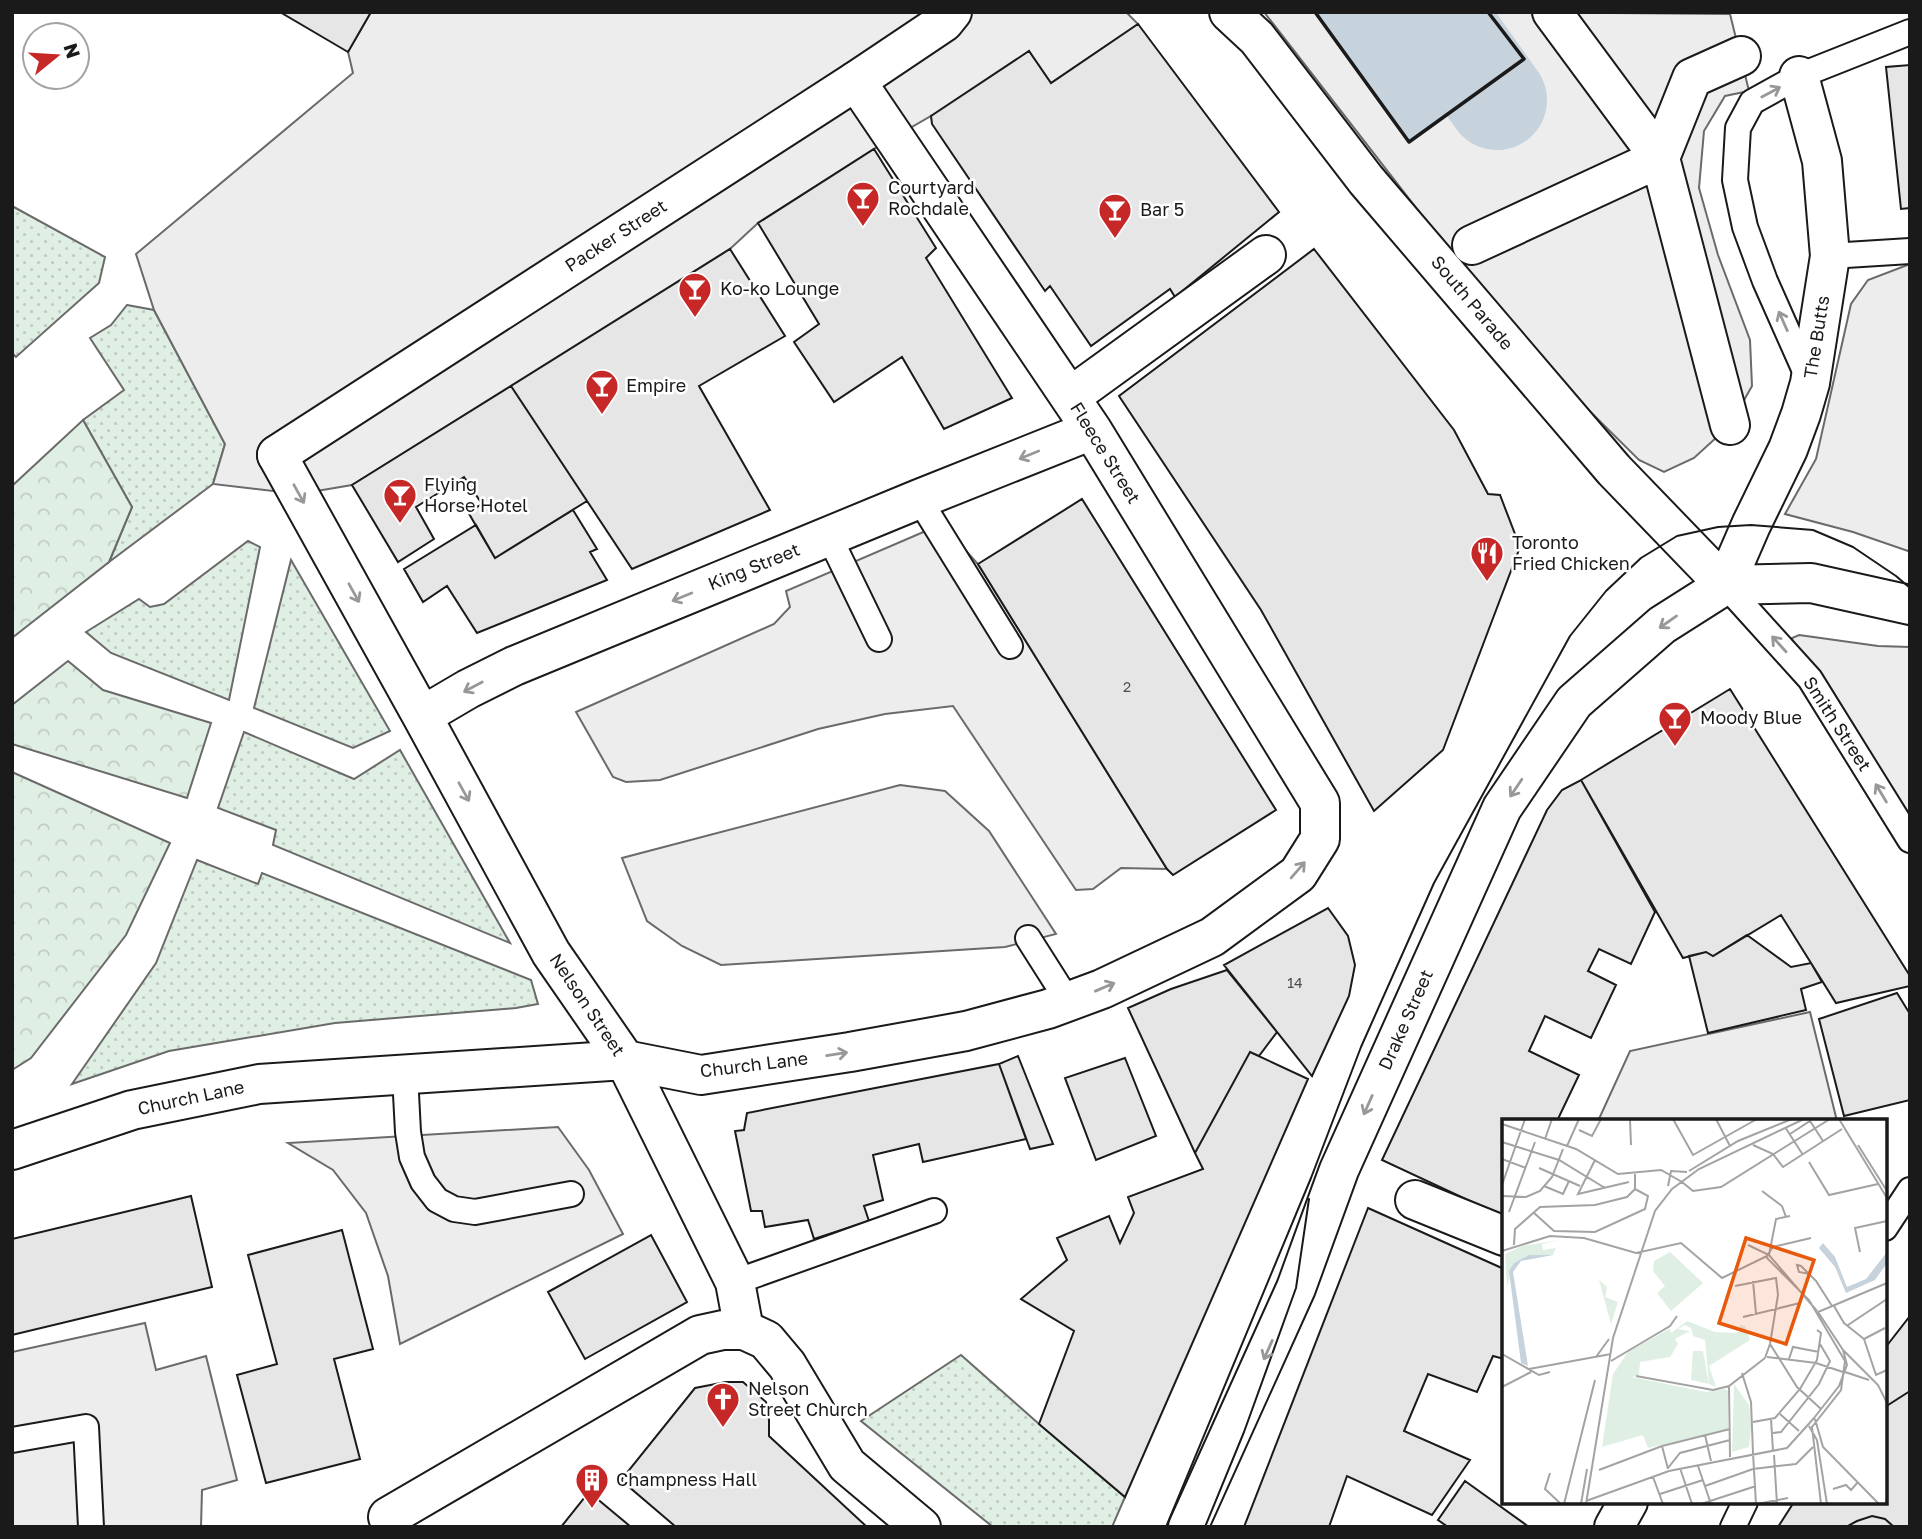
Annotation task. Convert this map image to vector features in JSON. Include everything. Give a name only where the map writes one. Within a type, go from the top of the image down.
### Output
[{"type":"street","name":"Packer Street","points":[[277,456],[856,81],[944,22],[952,12]]},
{"type":"street","name":"South Parade","points":[[1230,12],[1257,38],[1366,180],[1614,470],[1726,584]]},
{"type":"street","points":[[1552,12],[1660,158],[1730,425]]},
{"type":"street","points":[[1472,245],[1660,158],[1692,78],[1741,55]]},
{"type":"street","name":"The Butts","points":[[1726,584],[1788,449],[1801,414],[1810,383],[1830,256],[1822,161],[1800,76]]},
{"type":"street","name":"Fleece Street","points":[[856,81],[1092,430],[1320,803],[1320,839]]},
{"type":"street","points":[[1069,397],[1266,256]]},
{"type":"street","name":"King Street","points":[[422,716],[514,666],[1092,430]]},
{"type":"street","name":"Nelson Street","points":[[277,456],[551,953],[625,1060],[735,1282],[744,1330]]},
{"type":"street","points":[[1726,584],[1811,583],[1910,605]]},
{"type":"street","name":"Drake Street","points":[[1188,1527],[1296,1288],[1339,1170],[1502,808],[1574,702],[1662,625],[1726,584]]},
{"type":"street","name":"Church Lane","points":[[12,1150],[132,1110],[260,1084],[625,1060],[701,1075],[966,1031],[1048,1009],[1102,989],[1212,937],[1298,874],[1320,839]]},
{"type":"street","points":[[1415,1200],[1502,1235]]},
{"type":"street","points":[[388,1517],[700,1335],[723,1330],[744,1330],[766,1340],[787,1365],[847,1465],[920,1527]]},
{"type":"street","points":[[1594,1504],[1599,1527]]},
{"type":"street","points":[[1614,1527],[1627,1504]]},
{"type":"lane","points":[[1810,383],[1745,227],[1735,180],[1738,128],[1752,102],[1800,76],[1910,32]]},
{"type":"lane","points":[[1830,256],[1910,251]]},
{"type":"lane","points":[[919,499],[1010,646]]},
{"type":"lane","points":[[830,536],[880,639]]},
{"type":"lane","name":"Smith Street","points":[[1726,584],[1810,679],[1910,840]]},
{"type":"lane","points":[[1028,937],[1068,1001]]},
{"type":"lane","points":[[405,1075],[412,1157],[423,1182],[437,1200],[454,1209],[475,1212],[571,1194]]},
{"type":"lane","points":[[1887,1225],[1910,1190]]},
{"type":"lane","points":[[735,1282],[934,1211]]},
{"type":"lane","points":[[12,1440],[86,1427],[92,1527]]},
{"type":"lane","points":[[1733,1527],[1744,1504]]},
{"type":"green space","points":[[12,206],[105,257],[99,283],[16,357],[12,353]]},
{"type":"green space","points":[[127,305],[154,310],[225,444],[213,484],[109,562],[132,507],[83,420],[124,390],[90,338],[111,325]]},
{"type":"green space","points":[[83,420],[132,507],[109,562],[12,638],[12,486]]},
{"type":"green space","points":[[248,541],[260,547],[229,700],[111,653],[86,632],[139,599],[150,607],[164,604]]},
{"type":"green space","points":[[291,560],[390,731],[353,748],[254,708]]},
{"type":"green space","points":[[68,661],[103,690],[211,723],[187,798],[12,744],[12,705]]},
{"type":"green space","points":[[244,732],[354,779],[400,750],[510,943],[273,845],[276,830],[218,808]]},
{"type":"green space","points":[[12,772],[170,843],[126,935],[31,1058],[12,1070]]},
{"type":"green space","points":[[197,860],[258,884],[262,873],[531,980],[538,1004],[335,1023],[169,1051],[72,1084],[156,963]]},
{"type":"green space","points":[[961,1355],[1125,1497],[1112,1527],[993,1527],[861,1421]]},
{"type":"shaded area","points":[[371,12],[1126,12],[1138,24],[1051,83],[931,116],[874,149],[758,223],[730,249],[352,485],[299,494],[213,484],[225,444],[154,310],[136,254],[353,73],[348,52]]},
{"type":"shaded area","points":[[1264,12],[1315,12],[1409,142],[1524,60],[1488,12],[1730,14],[1749,91],[1725,96],[1704,131],[1699,188],[1718,255],[1750,340],[1752,386],[1730,425],[1694,458],[1664,472],[1639,460],[1537,359]]},
{"type":"shaded area","points":[[1315,12],[1488,12],[1524,59],[1409,142]]},
{"type":"shaded area","points":[[1910,264],[1908,551],[1853,532],[1785,514],[1816,459],[1851,304],[1868,280]]},
{"type":"shaded area","points":[[942,524],[978,564],[1167,869],[1121,868],[1093,889],[1076,890],[953,706],[885,714],[818,729],[660,780],[626,782],[613,777],[576,712],[774,624],[790,607],[786,591]]},
{"type":"shaded area","points":[[1799,635],[1878,646],[1910,647],[1910,822],[1793,645],[1792,638]]},
{"type":"shaded area","points":[[900,785],[945,791],[989,831],[1056,934],[1005,947],[721,965],[682,946],[647,921],[622,858]]},
{"type":"shaded area","points":[[1810,1012],[1837,1119],[1599,1119],[1630,1051]]},
{"type":"shaded area","points":[[558,1127],[589,1170],[623,1234],[400,1344],[388,1276],[366,1213],[333,1170],[288,1143]]},
{"type":"shaded area","points":[[145,1323],[156,1370],[206,1356],[237,1480],[202,1490],[201,1527],[12,1527],[12,1352]]},
{"type":"building","points":[[280,12],[371,12],[348,52]]},
{"type":"building","points":[[1138,24],[1279,212],[1175,297],[1170,289],[1091,346],[1050,286],[1045,291],[932,124],[931,116],[1029,51],[1051,83]]},
{"type":"building","points":[[1910,65],[1910,208],[1901,209],[1886,67]]},
{"type":"building","points":[[874,149],[936,248],[926,258],[1012,398],[944,429],[902,357],[834,402],[794,342],[819,324],[758,223]]},
{"type":"building","points":[[730,249],[785,336],[699,386],[770,510],[632,569],[511,386]]},
{"type":"building","points":[[1314,249],[1454,430],[1488,494],[1500,495],[1520,547],[1443,750],[1374,811],[1261,610],[1119,396]]},
{"type":"building","points":[[511,386],[587,501],[495,558],[468,512],[482,504],[464,477],[416,507],[434,539],[398,562],[352,485]]},
{"type":"building","points":[[1082,499],[1276,810],[1173,875],[978,564]]},
{"type":"building","points":[[573,510],[597,549],[590,552],[607,580],[477,633],[447,586],[423,602],[404,569],[476,525],[495,558]]},
{"type":"building","points":[[1730,689],[1910,976],[1910,986],[1836,1003],[1781,915],[1713,956],[1706,952],[1683,958],[1581,780]]},
{"type":"building","points":[[1581,780],[1655,912],[1631,964],[1599,949],[1588,971],[1616,985],[1591,1038],[1545,1016],[1529,1051],[1579,1075],[1558,1119],[1502,1119],[1502,1216],[1382,1160],[1547,810],[1562,790]]},
{"type":"building","points":[[1328,908],[1348,936],[1355,965],[1349,996],[1312,1076],[1224,965]]},
{"type":"building","points":[[1747,935],[1791,967],[1811,963],[1822,982],[1801,989],[1806,1010],[1708,1033],[1689,956],[1706,952],[1713,956]]},
{"type":"building","points":[[1227,970],[1277,1032],[1259,1056],[1250,1052],[1195,1153],[1128,1008],[1171,989]]},
{"type":"building","points":[[1897,993],[1910,1014],[1910,1100],[1844,1116],[1819,1019]]},
{"type":"building","points":[[1250,1052],[1308,1079],[1125,1497],[1039,1424],[1074,1331],[1021,1299],[1067,1260],[1057,1238],[1109,1216],[1120,1243],[1134,1213],[1128,1197],[1203,1169],[1195,1153]]},
{"type":"building","points":[[1018,1056],[1053,1144],[1030,1149],[999,1064]]},
{"type":"building","points":[[1125,1058],[1156,1136],[1096,1160],[1065,1078]]},
{"type":"building","points":[[999,1064],[1026,1139],[923,1162],[919,1144],[873,1155],[883,1200],[864,1206],[869,1221],[814,1239],[808,1220],[765,1227],[762,1211],[751,1211],[735,1131],[744,1130],[747,1113]]},
{"type":"building","points":[[191,1196],[212,1287],[12,1335],[12,1239]]},
{"type":"building","points":[[1368,1208],[1502,1268],[1502,1358],[1493,1356],[1477,1392],[1428,1374],[1404,1431],[1470,1460],[1432,1515],[1347,1476],[1329,1527],[1244,1527]]},
{"type":"building","points":[[342,1230],[373,1349],[334,1359],[360,1459],[266,1483],[237,1375],[277,1364],[248,1255]]},
{"type":"building","points":[[651,1235],[687,1302],[585,1359],[548,1292]]},
{"type":"building","points":[[1910,1316],[1910,1391],[1887,1406],[1887,1345]]},
{"type":"building","points":[[726,1382],[743,1382],[766,1402],[769,1436],[867,1527],[676,1527],[621,1480],[695,1388]]},
{"type":"building","points":[[1910,1391],[1910,1527],[1894,1527],[1885,1519],[1872,1516],[1846,1527],[1778,1527],[1793,1504],[1887,1504],[1887,1406]]},
{"type":"building","points":[[1465,1481],[1529,1527],[1448,1527],[1438,1520]]},
{"type":"building","name":"Champness Hall","points":[[589,1492],[631,1527],[561,1527]]},
{"type":"building","points":[[1872,1516],[1885,1519],[1894,1527],[1846,1527],[1857,1521]]},
{"type":"waterway","points":[[1434,12],[1497,100]]},
{"type":"tram line","points":[[1166,1527],[1311,1178],[1361,1047],[1434,883],[1570,636],[1606,591],[1641,558],[1677,536],[1718,527],[1751,525],[1813,530],[1853,547],[1910,588]]},
{"type":"tram line","points":[[1205,1527],[1244,1432],[1296,1288],[1309,1199]]},
{"type":"wall","points":[[1315,12],[1409,142],[1524,59],[1488,12]]},
{"type":"place","name":"Courtyard Rochdale","points":[[863,228]]},
{"type":"place","name":"Bar 5","points":[[1115,240]]},
{"type":"place","name":"Ko-ko Lounge","points":[[695,319]]},
{"type":"place","name":"Empire","points":[[602,416]]},
{"type":"place","name":"Flying Horse Hotel","points":[[400,525]]},
{"type":"place","name":"Toronto Fried Chicken","points":[[1487,583]]},
{"type":"place","name":"Moody Blue","points":[[1675,748]]},
{"type":"place","name":"Nelson Street Church","points":[[723,1429]]},
{"type":"place","name":"Champness Hall","points":[[592,1510]]}]
